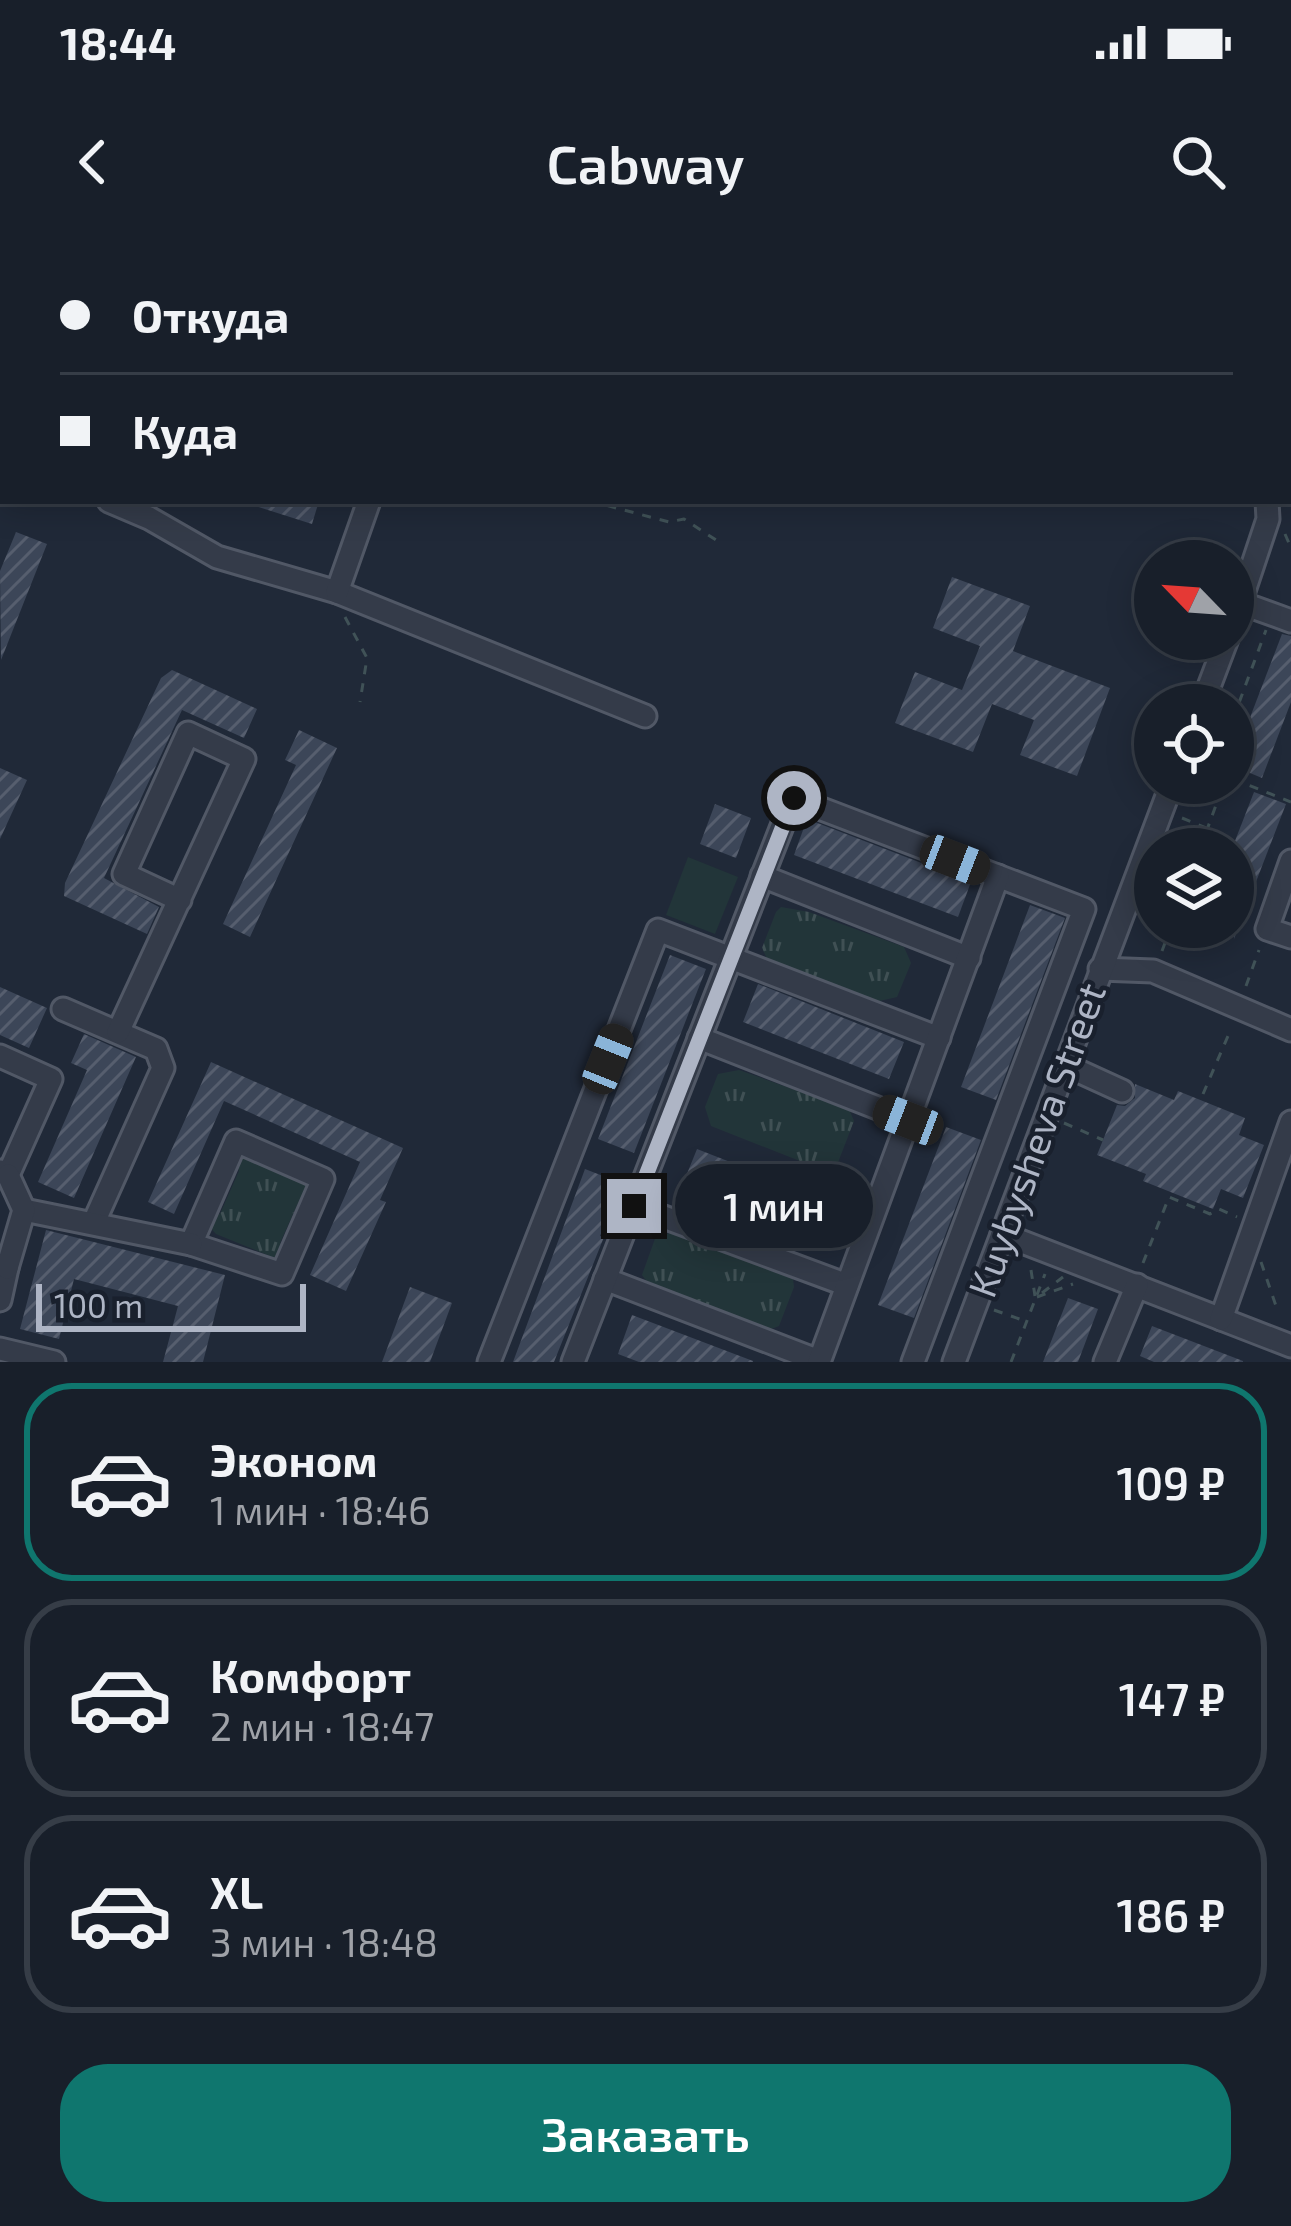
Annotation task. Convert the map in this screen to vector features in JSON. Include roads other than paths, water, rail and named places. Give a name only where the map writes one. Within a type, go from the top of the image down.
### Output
[{"type":"street","points":[[116,504],[217,557],[337,592],[645,716]]},
{"type":"street","points":[[337,592],[368,504]]},
{"type":"street","points":[[1254,574],[1277,520]]},
{"type":"street","points":[[118,1032],[180,901],[244,759],[188,734],[124,874],[180,901]]},
{"type":"street","points":[[574,1362],[794,798],[1084,909],[913,1362]]},
{"type":"street","name":"Kuybysheva Street","points":[[955,1362],[1164,804]]},
{"type":"street","points":[[1291,861],[1267,929],[1291,937]]},
{"type":"street","points":[[762,876],[969,958]]},
{"type":"street","points":[[605,1279],[819,1362],[998,876]]},
{"type":"street","points":[[489,1362],[658,930],[939,1038]]},
{"type":"street","points":[[1100,969],[1153,971],[1291,1030]]},
{"type":"street","points":[[63,1010],[155,1049],[163,1068],[94,1222]]},
{"type":"street","points":[[699,1038],[908,1120]]},
{"type":"street","points":[[0,1057],[51,1079],[4,1173],[24,1210],[4,1266],[0,1300]]},
{"type":"street","points":[[1076,1070],[1122,1091]]},
{"type":"street","points":[[1221,1319],[1291,1122]]},
{"type":"street","points":[[24,1210],[190,1244],[282,1274],[322,1179],[236,1142],[190,1244]]},
{"type":"street","points":[[634,1206],[847,1286]]},
{"type":"street","points":[[1002,1234],[1140,1275],[1221,1319],[1291,1346]]},
{"type":"street","points":[[1105,1362],[1140,1275]]},
{"type":"street","points":[[0,1349],[54,1362]]}]
